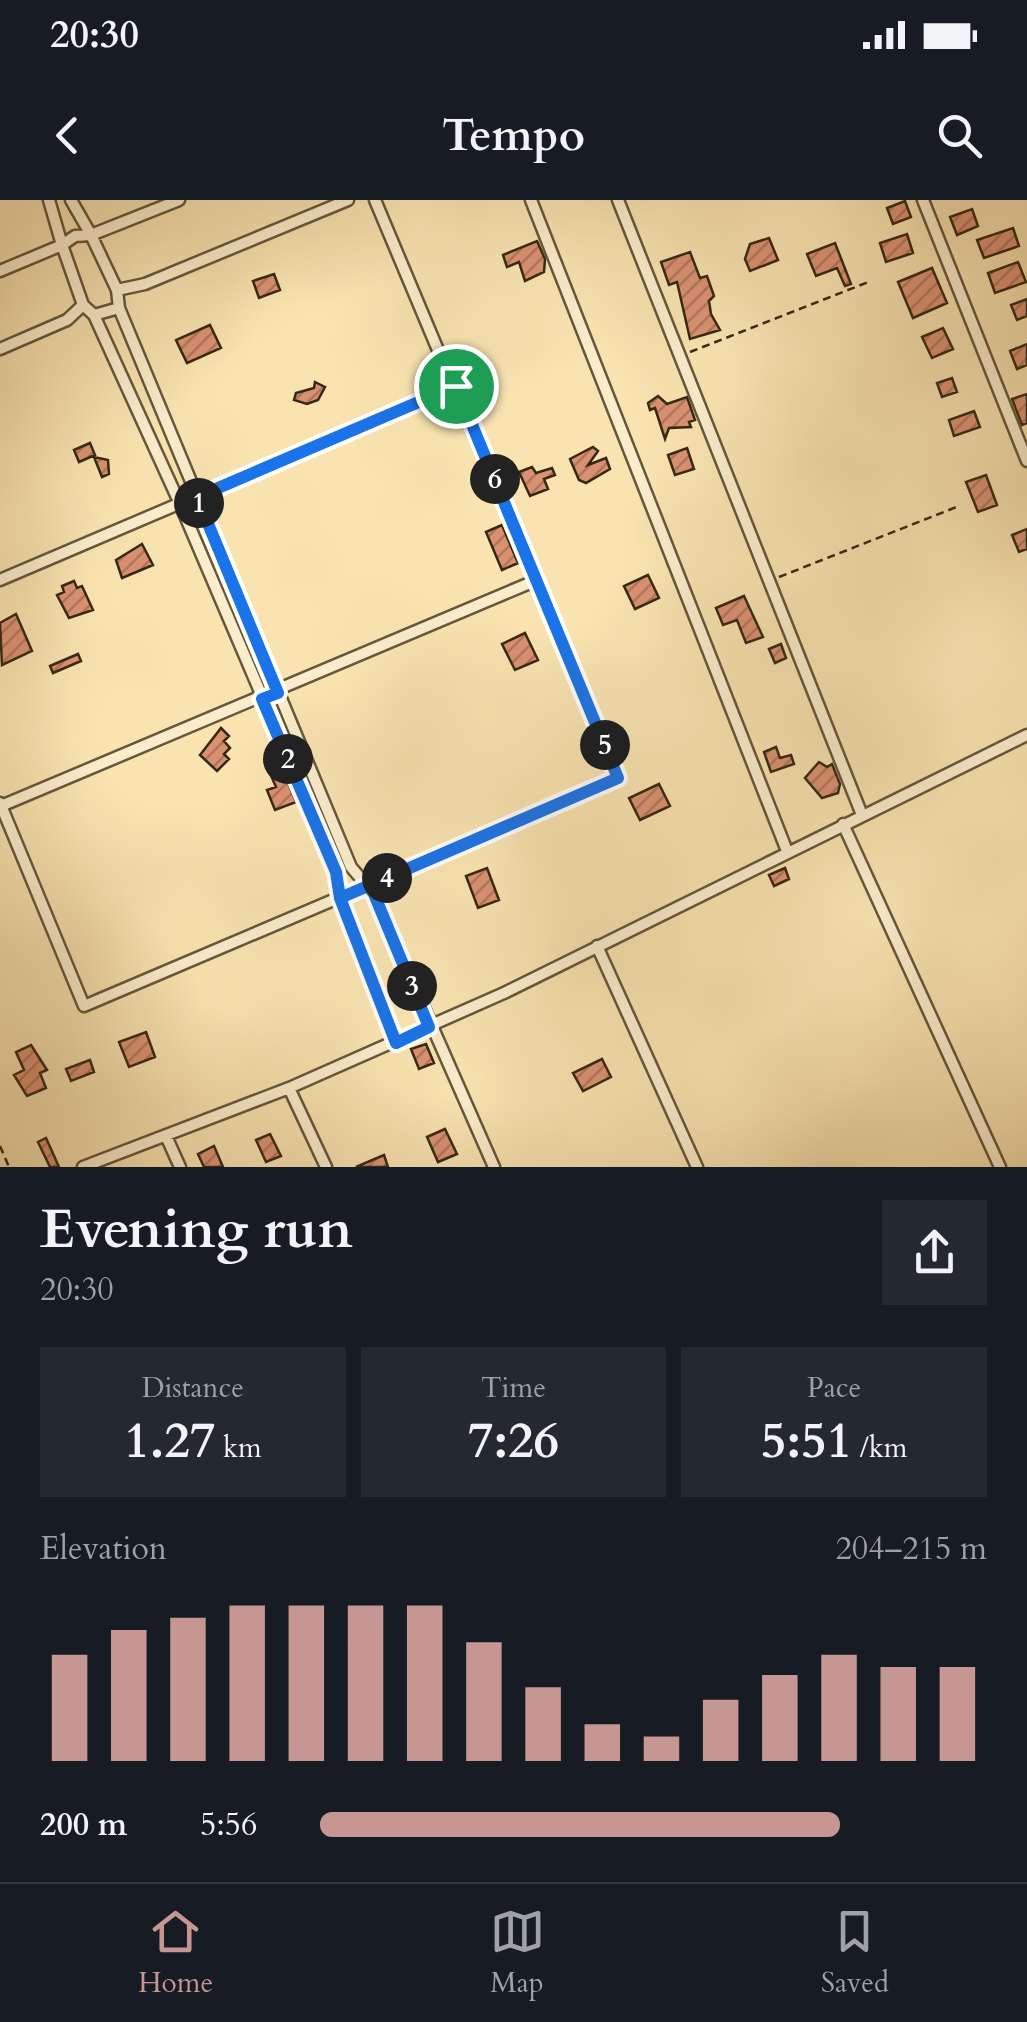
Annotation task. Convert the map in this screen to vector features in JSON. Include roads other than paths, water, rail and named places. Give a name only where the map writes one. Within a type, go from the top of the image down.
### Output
[{"type":"street","points":[[48,200],[82,305],[94,315],[180,504],[336,872],[340,898],[396,1043]]},
{"type":"street","points":[[71,200],[117,290],[119,308],[351,867],[368,886],[494,1167]]},
{"type":"street","points":[[0,271],[75,236],[91,235],[179,200]]},
{"type":"street","points":[[117,290],[146,284],[348,200]]},
{"type":"street","points":[[375,200],[538,580],[618,778],[84,1006],[1,804],[278,693],[538,580]]},
{"type":"street","points":[[531,200],[787,851]]},
{"type":"street","points":[[618,200],[862,815]]},
{"type":"street","points":[[923,200],[1027,461]]},
{"type":"street","points":[[0,348],[67,320],[82,305]]},
{"type":"street","points":[[94,315],[119,308]]},
{"type":"street","points":[[0,580],[456,386]]},
{"type":"street","points":[[83,1167],[396,1043],[1027,736]]},
{"type":"street","points":[[843,824],[1000,1167]]},
{"type":"street","points":[[597,946],[697,1167]]},
{"type":"street","points":[[288,1088],[326,1167]]},
{"type":"street","points":[[166,1136],[180,1167]]}]
